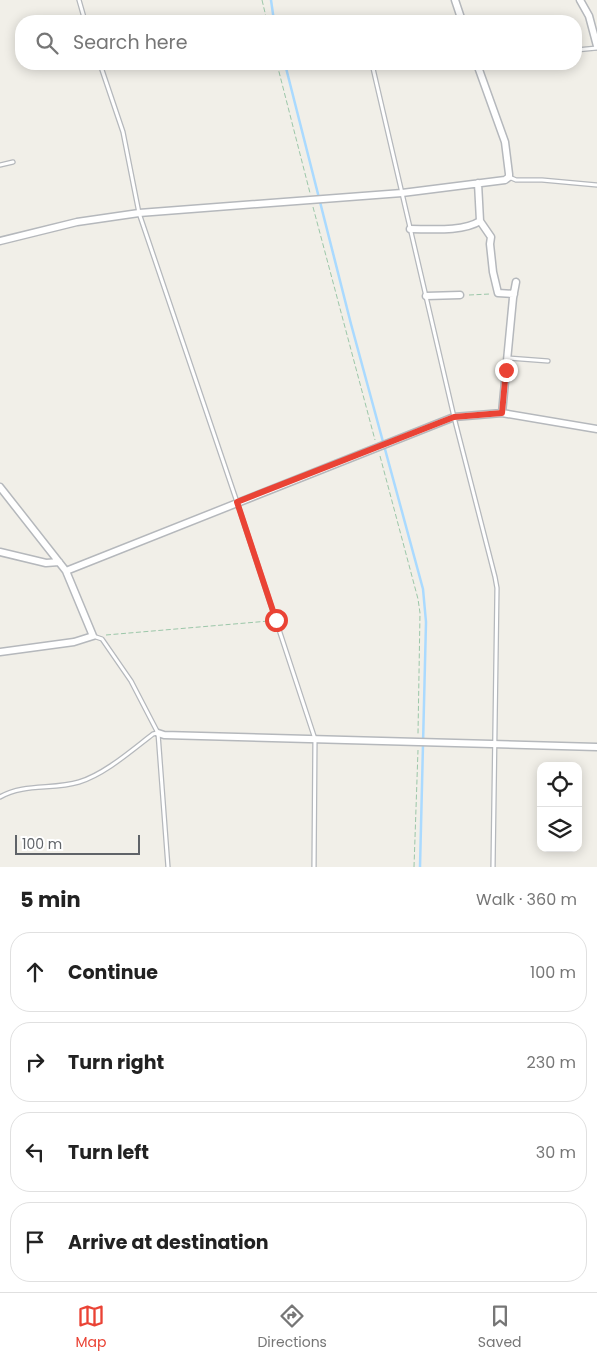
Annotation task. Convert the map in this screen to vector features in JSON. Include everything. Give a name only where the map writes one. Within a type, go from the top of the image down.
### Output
[{"type":"street","points":[[455,0],[460,15]]},
{"type":"street","points":[[580,0],[589,16],[597,47]]},
{"type":"street","points":[[0,241],[77,222],[139,213],[402,193],[504,180],[508,177],[504,142],[479,70]]},
{"type":"street","points":[[478,183],[480,221],[491,237],[493,272],[498,293],[514,294]]},
{"type":"street","points":[[410,229],[453,228],[480,221]]},
{"type":"street","points":[[502,413],[516,282]]},
{"type":"street","points":[[426,296],[460,295]]},
{"type":"street","points":[[66,571],[454,417],[502,413],[597,429]]},
{"type":"street","points":[[0,487],[66,571],[93,636],[74,642],[0,652]]},
{"type":"street","points":[[0,552],[46,563],[59,562]]},
{"type":"street","points":[[158,733],[164,735],[597,747]]},
{"type":"lane","points":[[79,0],[83,15]]},
{"type":"lane","points":[[582,49],[597,47]]},
{"type":"lane","points":[[102,70],[123,132],[139,213],[315,739],[314,867]]},
{"type":"lane","points":[[373,70],[454,417],[497,588],[494,867]]},
{"type":"lane","points":[[0,165],[13,162]]},
{"type":"lane","points":[[508,177],[516,180],[542,180],[597,185]]},
{"type":"lane","points":[[508,358],[548,361]]},
{"type":"lane","points":[[93,636],[102,639],[131,681],[158,733],[168,867]]},
{"type":"lane","points":[[0,797],[21,789],[66,785],[90,778],[153,734],[158,733]]},
{"type":"path","points":[[262,0],[265,15]]},
{"type":"path","points":[[279,70],[418,599],[420,613],[414,867]]},
{"type":"path","points":[[460,295],[498,293]]},
{"type":"path","points":[[93,636],[276,620]]},
{"type":"waterway","points":[[271,0],[273,15]]},
{"type":"waterway","points":[[287,70],[351,324],[423,589],[426,622],[420,867]]},
{"type":"route","points":[[276,620],[237,502],[454,417],[502,413],[506,370]]}]
